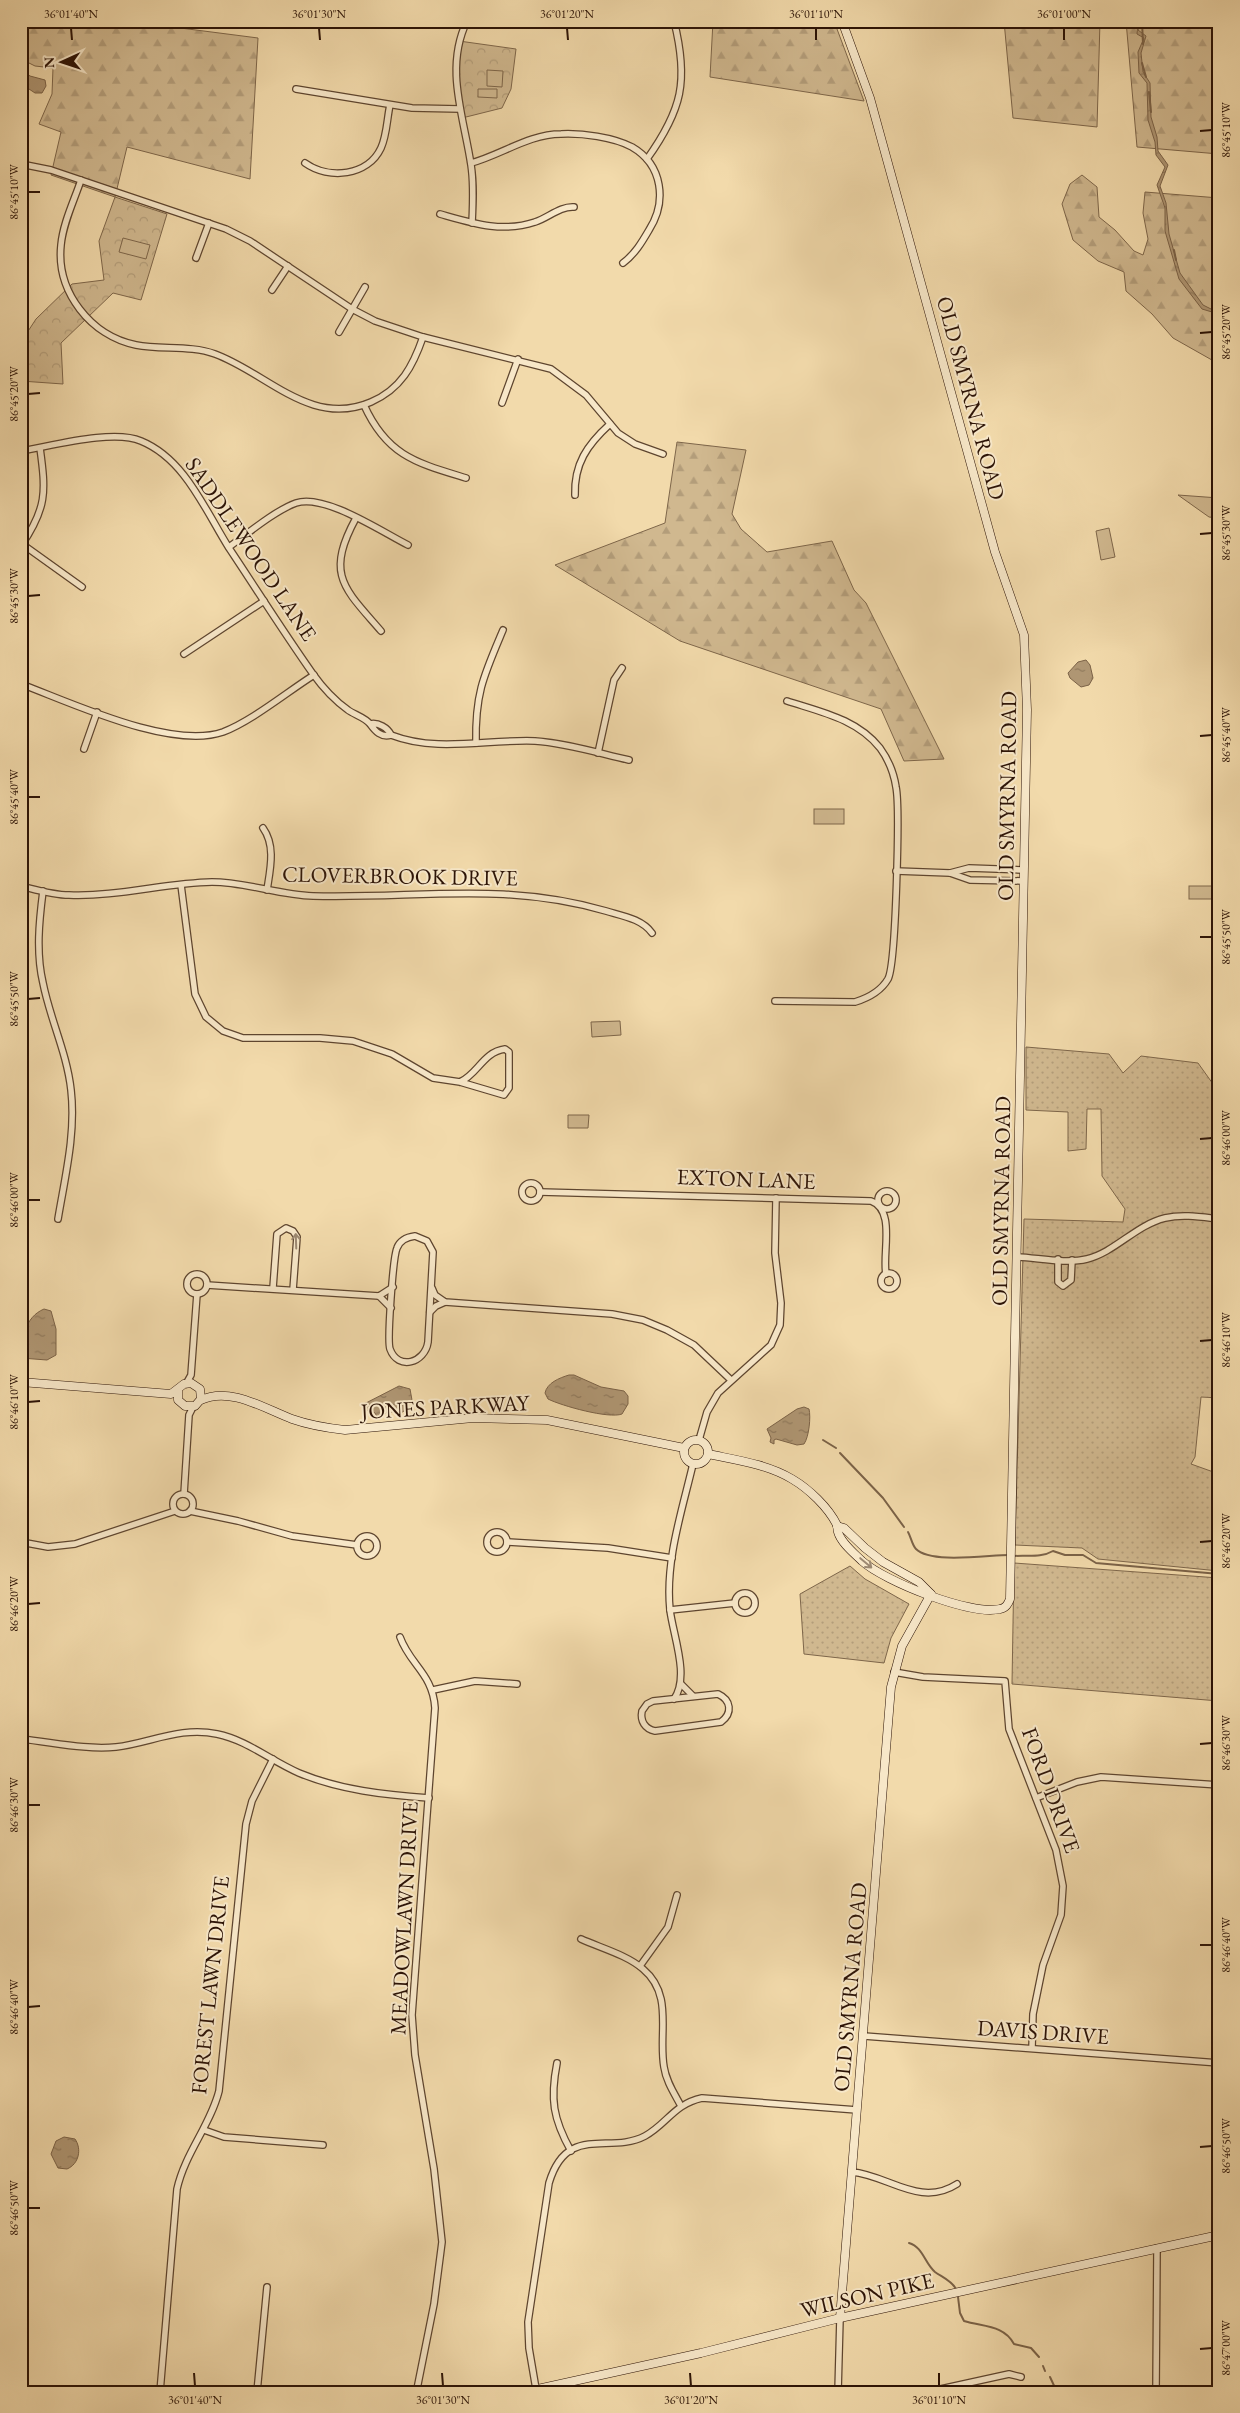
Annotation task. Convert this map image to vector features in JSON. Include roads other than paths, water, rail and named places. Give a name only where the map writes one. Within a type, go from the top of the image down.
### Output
[{"type":"street","points":[[467,21],[460,37],[456,63],[460,109],[471,162],[473,184],[472,223]]},
{"type":"street","points":[[647,159],[671,124],[681,92],[681,57],[674,21]]},
{"type":"street","name":"OLD SMYRNA ROAD","points":[[838,2392],[840,2318],[890,1698],[894,1672],[902,1646],[931,1594],[963,1606],[998,1610],[1006,1606],[1010,1599],[1018,1258],[1027,702],[1024,635],[997,558],[870,98],[842,21]]},
{"type":"street","points":[[296,89],[390,105],[416,108],[460,109]]},
{"type":"street","points":[[306,163],[317,169],[342,173],[367,165],[382,145],[390,105]]},
{"type":"street","points":[[471,162],[540,136],[560,134],[620,142],[633,148],[647,159],[660,186],[658,212],[635,252],[623,262]]},
{"type":"street","points":[[21,164],[42,167],[210,223],[250,241],[352,309],[382,324],[423,337],[518,359],[551,369],[579,388],[610,424],[630,441],[664,454]]},
{"type":"street","points":[[81,180],[62,237],[61,265],[65,282],[75,302],[98,328],[115,339],[132,344],[192,349],[214,354],[295,398],[317,407],[339,410],[364,405],[386,394],[404,379],[414,363],[423,337]]},
{"type":"street","points":[[440,214],[495,227],[519,226],[540,220],[564,208],[574,207]]},
{"type":"street","points":[[196,258],[210,223]]},
{"type":"street","points":[[272,290],[288,266]]},
{"type":"street","points":[[339,332],[365,287]]},
{"type":"street","points":[[502,403],[518,359]]},
{"type":"street","points":[[364,405],[378,432],[392,447],[424,464],[466,478]]},
{"type":"street","points":[[575,495],[576,475],[581,458],[590,444],[610,424]]},
{"type":"street","name":"SADDLEWOOD LANE","points":[[21,451],[114,437],[130,438],[146,443],[165,456],[182,472],[264,601],[314,675],[340,704],[370,724],[371,728],[379,734],[391,735],[422,744],[536,741],[628,760]]},
{"type":"street","points":[[40,448],[45,493],[39,515],[22,545],[82,587]]},
{"type":"street","points":[[229,547],[290,506],[305,501],[326,504],[408,545]]},
{"type":"street","points":[[356,518],[342,548],[341,576],[348,592],[381,631]]},
{"type":"street","points":[[184,654],[264,601]]},
{"type":"street","points":[[476,743],[476,716],[480,688],[504,630]]},
{"type":"street","points":[[598,753],[613,684],[622,668]]},
{"type":"street","points":[[21,684],[97,712],[162,733],[180,736],[214,734],[239,724],[314,675]]},
{"type":"street","points":[[775,1001],[855,1002],[866,999],[882,987],[888,978],[892,961],[896,871],[898,796],[892,773],[880,749],[860,729],[848,722],[787,701]]},
{"type":"street","points":[[84,749],[97,712]]},
{"type":"street","points":[[263,828],[271,848],[267,890]]},
{"type":"street","points":[[896,871],[950,873],[969,868],[1023,870]]},
{"type":"street","points":[[950,873],[970,880],[1023,881]]},
{"type":"street","name":"CLOVERBROOK DRIVE","points":[[21,886],[43,892],[86,895],[219,883],[315,896],[476,892],[534,896],[582,904],[622,916],[641,922],[652,933]]},
{"type":"street","points":[[181,885],[194,992],[204,1013],[215,1026],[228,1034],[240,1038],[320,1038],[364,1044],[393,1055],[433,1078],[460,1082],[506,1095],[509,1088],[508,1051],[500,1050],[490,1055],[460,1082]]},
{"type":"street","points":[[43,892],[39,939],[41,974],[48,1004],[68,1068],[72,1104],[71,1137],[58,1219]]},
{"type":"street","name":"EXTON LANE","points":[[540,1192],[872,1201],[880,1206],[886,1219],[886,1274]]},
{"type":"street","points":[[699,1440],[705,1417],[712,1402],[731,1380],[771,1345],[780,1325],[781,1303],[775,1253],[776,1198]]},
{"type":"street","points":[[1018,1258],[1084,1260],[1097,1255],[1150,1224],[1165,1218],[1187,1216],[1219,1219]]},
{"type":"street","points":[[273,1288],[277,1234],[286,1228],[293,1230],[297,1237],[293,1290]]},
{"type":"street","points":[[415,1236],[427,1241],[433,1249],[432,1288],[425,1352],[417,1360],[406,1362],[395,1357],[390,1349],[391,1308],[397,1248],[403,1240],[415,1236]]},
{"type":"street","points":[[1058,1259],[1057,1280],[1063,1286],[1071,1280],[1072,1260]]},
{"type":"street","points":[[197,1274],[203,1276],[207,1285],[205,1291],[197,1294],[188,1289],[187,1282],[190,1276],[197,1274]]},
{"type":"street","points":[[207,1285],[380,1296],[393,1287]]},
{"type":"street","points":[[432,1288],[435,1295],[445,1302]]},
{"type":"street","points":[[21,1382],[175,1392],[186,1384],[191,1376],[197,1294]]},
{"type":"street","points":[[380,1296],[391,1308]]},
{"type":"street","points":[[430,1312],[436,1306],[445,1302],[612,1314],[642,1320],[684,1338],[713,1360],[731,1380]]},
{"type":"street","points":[[184,1494],[189,1407],[201,1396],[191,1376]]},
{"type":"street","points":[[186,1384],[195,1384]]},
{"type":"street","points":[[175,1392],[178,1400],[189,1407]]},
{"type":"street","name":"JONES PARKWAY","points":[[201,1396],[242,1399],[293,1419],[327,1428],[365,1430],[444,1420],[490,1418],[547,1420],[684,1448]]},
{"type":"street","points":[[699,1440],[707,1445],[708,1454],[701,1463],[693,1464],[686,1459],[684,1448],[689,1441],[699,1440]]},
{"type":"street","points":[[708,1454],[768,1468],[790,1478],[811,1493],[837,1526],[838,1533],[846,1544],[873,1569],[895,1582],[931,1594]]},
{"type":"street","points":[[674,1699],[681,1684],[670,1610],[669,1582],[672,1558],[693,1464]]},
{"type":"street","points":[[175,1511],[174,1500],[178,1495],[184,1494],[192,1500],[190,1511]]},
{"type":"street","points":[[21,1542],[48,1547],[75,1544],[175,1511],[182,1514],[190,1511],[238,1521],[292,1536],[357,1545]]},
{"type":"street","points":[[837,1526],[844,1528],[883,1562],[919,1582],[931,1594]]},
{"type":"street","points":[[507,1542],[608,1548],[672,1558]]},
{"type":"street","points":[[670,1610],[735,1603]]},
{"type":"street","name":"MEADOWLAWN DRIVE","points":[[400,1637],[404,1647],[426,1676],[433,1690],[435,1715],[413,1992],[412,2028],[434,2169],[442,2242],[434,2304],[417,2391]]},
{"type":"street","name":"FORD DRIVE","points":[[894,1672],[924,1677],[1005,1681],[1009,1730],[1056,1850],[1063,1886],[1061,1916],[1043,1965],[1035,2004],[1032,2048]]},
{"type":"street","points":[[433,1690],[475,1681],[517,1684]]},
{"type":"street","points":[[681,1684],[693,1696]]},
{"type":"street","points":[[720,1695],[728,1704],[728,1715],[716,1724],[657,1730],[650,1729],[644,1725],[642,1715],[646,1705],[653,1701],[674,1699],[720,1695]]},
{"type":"street","points":[[21,1738],[104,1747],[136,1743],[172,1733],[204,1732],[240,1741],[295,1771],[328,1782],[382,1794],[428,1798]]},
{"type":"street","name":"FOREST LAWN DRIVE","points":[[160,2392],[177,2189],[185,2162],[204,2130],[215,2105],[220,2082],[246,1824],[252,1801],[273,1759]]},
{"type":"street","points":[[1036,1798],[1077,1782],[1101,1777],[1219,1785]]},
{"type":"street","points":[[640,1966],[668,1927],[677,1895]]},
{"type":"street","points":[[581,1939],[640,1966],[653,1980],[661,1996],[664,2012],[664,2066],[669,2083],[681,2106]]},
{"type":"street","name":"DAVIS DRIVE","points":[[864,2036],[1219,2063]]},
{"type":"street","points":[[557,2063],[553,2086],[554,2112],[571,2151]]},
{"type":"street","points":[[536,2389],[528,2333],[536,2270],[549,2183],[558,2163],[571,2151],[590,2144],[641,2138],[681,2106],[697,2100],[714,2098],[857,2110]]},
{"type":"street","points":[[204,2130],[224,2137],[323,2144]]},
{"type":"street","points":[[852,2172],[872,2175],[890,2185],[917,2192],[940,2192],[957,2184]]},
{"type":"street","name":"WILSON PIKE","points":[[524,2392],[840,2318],[1219,2235]]},
{"type":"street","points":[[1156,2392],[1157,2248]]},
{"type":"street","points":[[258,2392],[267,2288]]},
{"type":"street","points":[[927,2392],[1008,2374],[1021,2377]]},
{"type":"water","points":[[1138,21],[1141,21],[1138,30],[1146,36],[1141,53],[1143,72],[1150,83],[1151,117],[1157,137],[1158,151],[1168,165],[1160,186],[1166,203],[1169,234],[1180,273],[1203,305],[1219,313],[1219,318],[1212,312],[1202,309],[1179,279],[1165,231],[1165,208],[1157,185],[1165,167],[1156,155],[1155,142],[1148,120],[1147,83],[1139,73],[1138,52],[1144,38],[1137,34]]},
{"type":"water","points":[[21,69],[30,76],[45,80],[46,86],[42,93],[35,93],[29,89],[21,93]]},
{"type":"water","points":[[1086,660],[1090,665],[1093,678],[1089,685],[1081,687],[1070,678],[1068,673],[1078,662]]},
{"type":"water","points":[[44,1309],[51,1311],[56,1329],[56,1355],[47,1360],[21,1358],[25,1329],[32,1317]]},
{"type":"water","points":[[574,1375],[601,1387],[624,1391],[628,1396],[628,1404],[622,1414],[607,1415],[597,1413],[574,1408],[548,1399],[545,1393],[548,1386],[558,1379]]},
{"type":"water","points":[[399,1386],[410,1389],[412,1400],[403,1412],[388,1412],[377,1417],[375,1413],[363,1409],[364,1404]]},
{"type":"water","points":[[804,1407],[809,1409],[810,1417],[804,1444],[797,1445],[776,1439],[774,1444],[770,1442],[771,1438],[767,1429],[797,1409]]},
{"type":"water","points":[[64,2137],[75,2139],[79,2152],[77,2160],[67,2169],[58,2168],[51,2154],[56,2141]]},
{"type":"waterway","points":[[1142,21],[1143,44]]},
{"type":"waterway","points":[[1142,63],[1146,77]]},
{"type":"waterway","points":[[1149,92],[1151,112]]},
{"type":"waterway","points":[[1174,250],[1176,260]]},
{"type":"waterway","points":[[823,1440],[836,1448]]},
{"type":"waterway","points":[[840,1453],[883,1498],[904,1527]]},
{"type":"waterway","points":[[908,1532],[913,1545],[923,1554],[960,1558],[1009,1555]]},
{"type":"waterway","points":[[1014,1556],[1039,1555],[1053,1551],[1065,1555],[1083,1555],[1096,1563],[1219,1574]]},
{"type":"waterway","points":[[909,2243],[918,2248],[932,2269],[949,2281],[956,2289]]},
{"type":"waterway","points":[[958,2297],[960,2313],[964,2321],[999,2330],[1005,2333],[1014,2344],[1031,2348],[1039,2357]]},
{"type":"waterway","points":[[1043,2366],[1045,2371]]},
{"type":"waterway","points":[[1050,2377],[1057,2392]]}]
